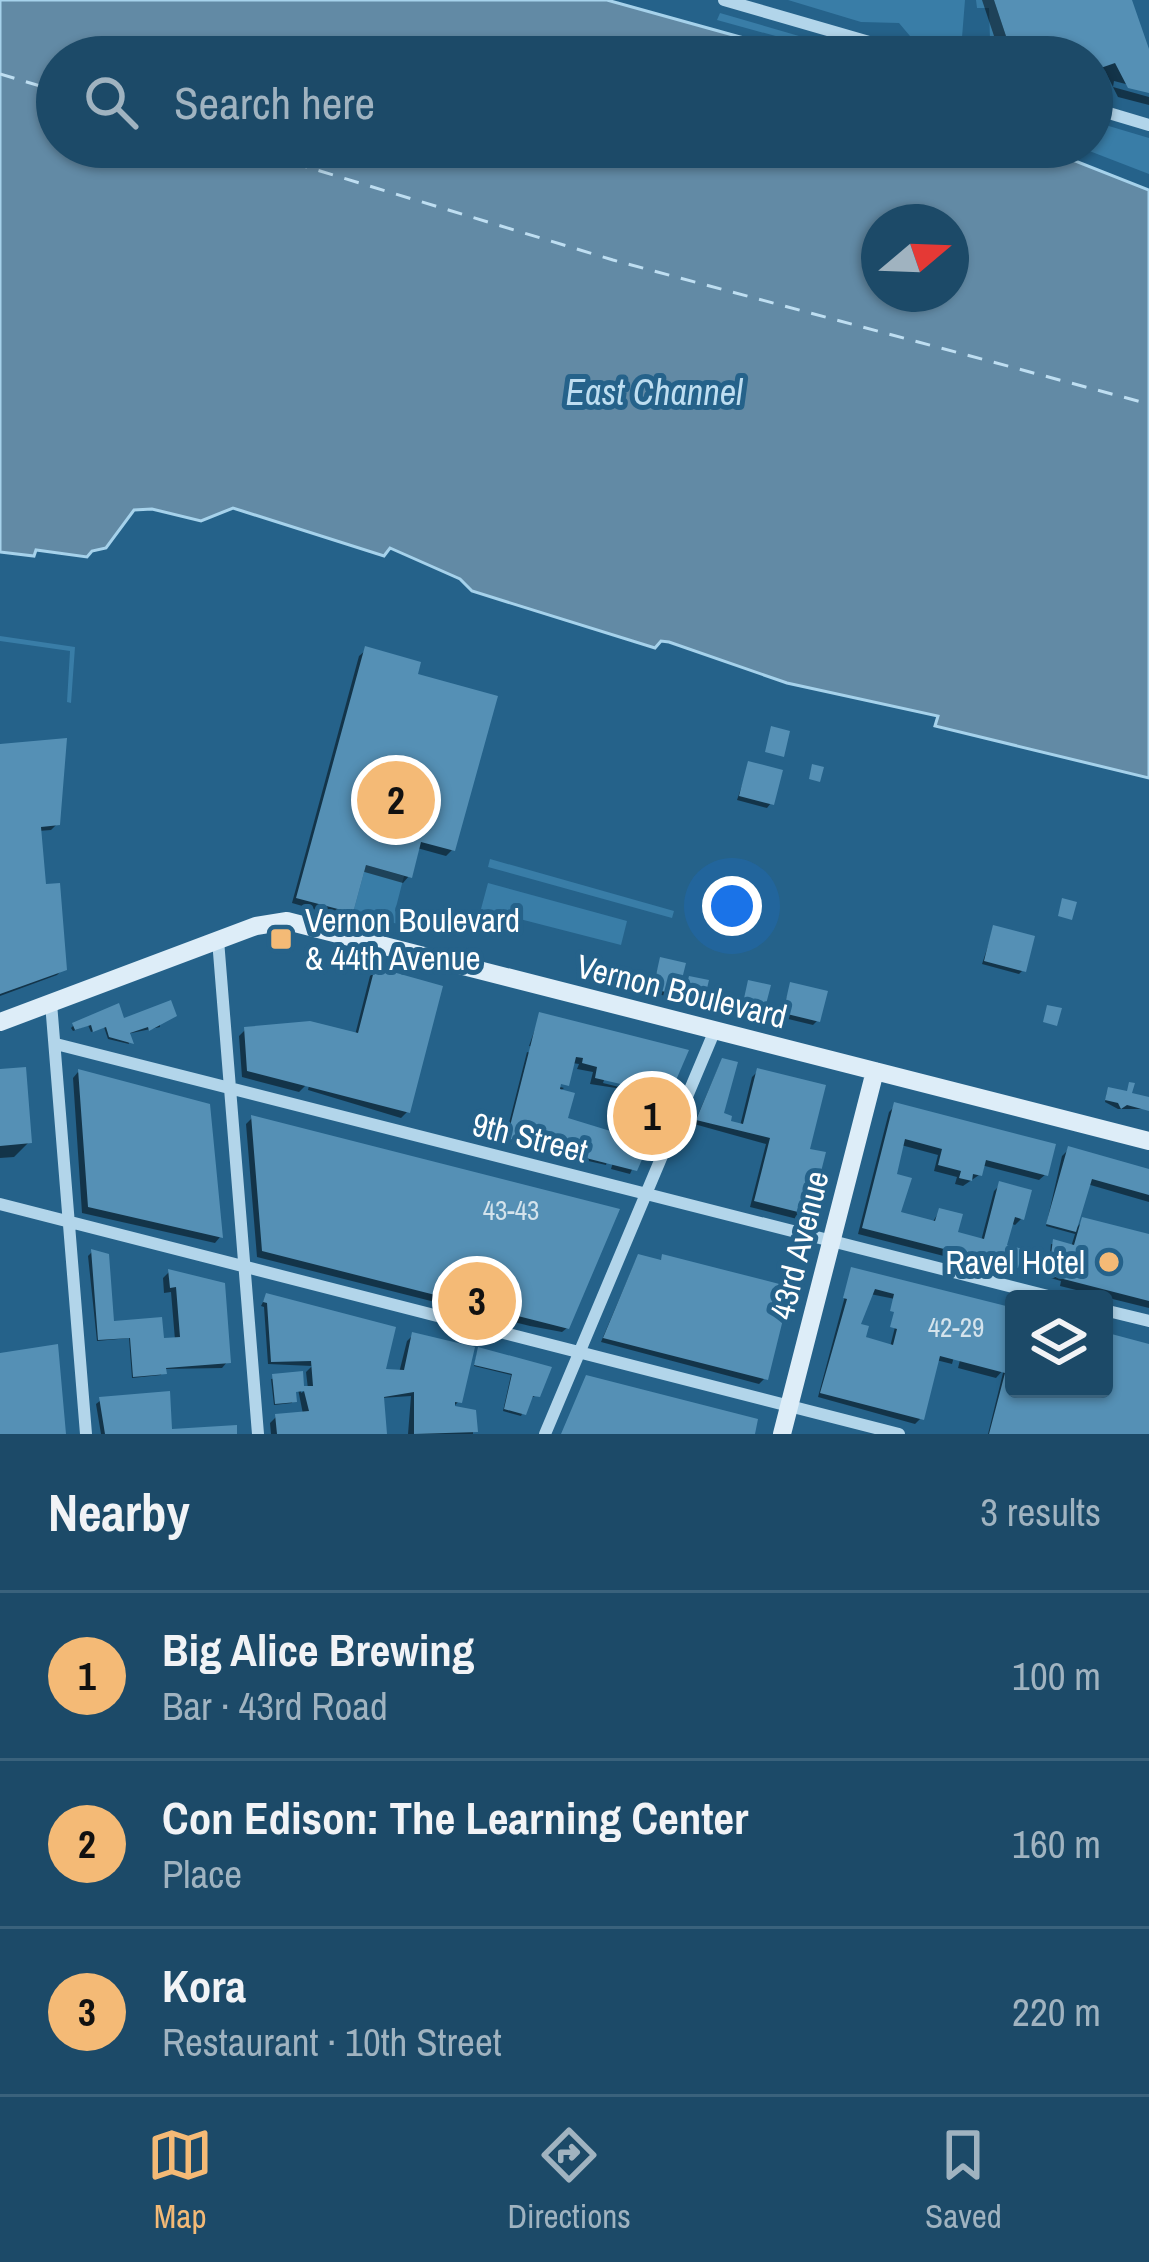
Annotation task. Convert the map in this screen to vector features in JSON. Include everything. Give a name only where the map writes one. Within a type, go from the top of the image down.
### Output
[{"type":"main road","name":"Vernon Boulevard","points":[[0,1022],[269,922],[287,922],[1149,1141]]},
{"type":"main road","name":"43rd Avenue","points":[[782,1434],[875,1071]]},
{"type":"street","points":[[724,0],[848,36]]},
{"type":"street","points":[[1113,114],[1149,125]]},
{"type":"street","points":[[218,940],[258,1434]]},
{"type":"street","points":[[51,1003],[86,1434]]},
{"type":"street","points":[[544,1434],[715,1030]]},
{"type":"street","name":"9th Street","points":[[56,1043],[1024,1290]]},
{"type":"street","points":[[0,1204],[898,1434]]},
{"type":"street","points":[[1113,1312],[1149,1322]]},
{"type":"shaded area","points":[[788,0],[965,0],[962,36],[910,36],[899,23],[861,22]]},
{"type":"shaded area","points":[[976,0],[994,0],[1006,36],[990,36],[989,8],[977,8]]},
{"type":"shaded area","points":[[720,13],[799,36],[775,36],[717,20]]},
{"type":"shaded area","points":[[1113,127],[1149,138],[1149,174],[1113,160]]},
{"type":"shaded area","points":[[0,636],[75,647],[71,703],[67,702],[70,651],[0,641]]},
{"type":"shaded area","points":[[490,859],[674,911],[672,918],[488,867]]},
{"type":"shaded area","points":[[366,865],[404,876],[395,911],[400,914],[398,924],[353,913]]},
{"type":"shaded area","points":[[488,883],[627,921],[621,945],[481,909]]},
{"type":"water","name":"East Channel","points":[[0,0],[607,0],[736,36],[36,36],[36,168],[1093,168],[1149,190],[1149,778],[935,726],[938,716],[787,683],[669,642],[661,641],[655,648],[472,591],[460,579],[390,548],[384,556],[233,508],[201,521],[152,509],[134,510],[106,548],[87,557],[36,550],[34,556],[0,552]]},
{"type":"building","points":[[994,0],[1132,0],[1149,49],[1149,93],[1128,88],[1113,64],[1113,36],[1006,36]]},
{"type":"building","points":[[365,646],[421,662],[418,674],[498,696],[455,851],[421,842],[412,878],[366,865],[353,913],[296,898]]},
{"type":"building","points":[[771,726],[790,731],[784,757],[765,752]]},
{"type":"building","points":[[67,738],[60,825],[41,827],[46,884],[60,883],[67,970],[0,994],[0,744]]},
{"type":"building","points":[[748,761],[783,770],[774,805],[739,796]]},
{"type":"building","points":[[812,764],[824,767],[820,782],[809,779]]},
{"type":"building","points":[[1062,898],[1077,902],[1072,920],[1058,916]]},
{"type":"building","points":[[993,925],[1035,936],[1026,972],[984,961]]},
{"type":"building","points":[[660,957],[686,963],[680,987],[686,988],[689,976],[709,980],[704,1001],[653,989]]},
{"type":"building","points":[[375,967],[443,986],[410,1113],[247,1071],[244,1027],[310,1021],[358,1033]]},
{"type":"building","points":[[748,980],[771,985],[765,1008],[743,1003]]},
{"type":"building","points":[[790,982],[828,991],[820,1022],[783,1013]]},
{"type":"building","points":[[171,1000],[177,1016],[149,1031],[148,1027],[130,1033],[134,1044],[109,1037],[106,1027],[93,1032],[91,1025],[75,1030],[72,1023],[119,1003],[124,1018]]},
{"type":"building","points":[[1047,1005],[1062,1008],[1057,1026],[1043,1022]]},
{"type":"building","points":[[539,1012],[689,1050],[637,1171],[507,1138]],"holes":[[[576,1057],[583,1058],[582,1063],[597,1067],[595,1078],[663,1094],[659,1102],[649,1100],[641,1129],[645,1130],[643,1141],[568,1118],[575,1093],[560,1089],[561,1084],[569,1086]]]},
{"type":"building","points":[[722,1058],[738,1062],[724,1113],[732,1116],[731,1121],[743,1124],[757,1068],[826,1085],[810,1149],[826,1152],[810,1215],[754,1201],[770,1138],[696,1120]]},
{"type":"building","points":[[26,1067],[32,1143],[0,1146],[0,1069]]},
{"type":"building","points":[[78,1069],[210,1104],[223,1238],[88,1207]]},
{"type":"building","points":[[1129,1082],[1135,1083],[1132,1093],[1149,1097],[1149,1111],[1127,1105],[1121,1109],[1118,1103],[1105,1100],[1108,1087],[1127,1091]]},
{"type":"building","points":[[894,1102],[1056,1144],[1048,1176],[986,1160],[982,1176],[973,1174],[972,1181],[959,1178],[961,1171],[938,1165],[942,1149],[905,1139],[897,1174],[912,1178],[901,1212],[935,1221],[939,1208],[963,1214],[958,1232],[984,1239],[999,1181],[1032,1190],[1024,1220],[1015,1217],[1007,1245],[1023,1249],[1018,1268],[862,1228]]},
{"type":"building","points":[[251,1115],[620,1209],[569,1329],[262,1251]]},
{"type":"building","points":[[1068,1146],[1149,1169],[1149,1195],[1092,1179],[1076,1232],[1046,1224]]},
{"type":"building","name":"Ravel Hotel","points":[[1082,1217],[1149,1234],[1149,1301],[1040,1273],[1044,1261],[1050,1263],[1053,1239],[1074,1245]]},
{"type":"building","points":[[91,1249],[109,1254],[114,1321],[162,1317],[164,1338],[180,1337],[176,1287],[170,1288],[168,1269],[225,1283],[231,1363],[166,1368],[167,1374],[133,1377],[130,1338],[98,1340]]},
{"type":"building","points":[[638,1254],[661,1260],[662,1254],[791,1287],[768,1380],[603,1338]]},
{"type":"building","points":[[851,1267],[1005,1306],[1005,1373],[940,1356],[924,1420],[820,1393],[847,1299],[843,1298]],"holes":[[[875,1289],[894,1294],[890,1311],[894,1312],[890,1327],[897,1329],[893,1345],[866,1337],[869,1326],[861,1324]]]},
{"type":"building","points":[[266,1293],[396,1327],[386,1369],[404,1370],[412,1332],[475,1347],[462,1403],[455,1402],[455,1406],[476,1410],[478,1432],[414,1434],[414,1392],[384,1397],[387,1434],[277,1434],[275,1414],[309,1411],[304,1391],[296,1392],[297,1402],[275,1404],[272,1374],[303,1371],[304,1386],[313,1386],[311,1361],[271,1362],[267,1303],[263,1302]]},
{"type":"building","points":[[1113,1334],[1149,1344],[1149,1434],[989,1434],[1005,1373],[1005,1398],[1113,1398]]},
{"type":"building","points":[[58,1344],[66,1434],[0,1434],[0,1353]]},
{"type":"building","points":[[478,1347],[552,1367],[540,1397],[533,1396],[526,1415],[504,1409],[512,1374],[474,1365]]},
{"type":"building","points":[[586,1375],[758,1419],[755,1434],[561,1434]]},
{"type":"building","points":[[170,1391],[172,1429],[237,1425],[237,1434],[105,1434],[99,1397]]},
{"type":"ferry route","points":[[0,74],[36,85]]},
{"type":"ferry route","points":[[310,168],[613,260],[1149,404]]},
{"type":"place","name":"Con Edison: The Learning Center","points":[[396,800]]},
{"type":"place","name":"Vernon Boulevard & 44th Avenue","points":[[281,939]]},
{"type":"place","name":"Big Alice Brewing","points":[[652,1116]]},
{"type":"place","name":"Ravel Hotel","points":[[1109,1262]]},
{"type":"place","name":"Kora","points":[[477,1301]]}]
